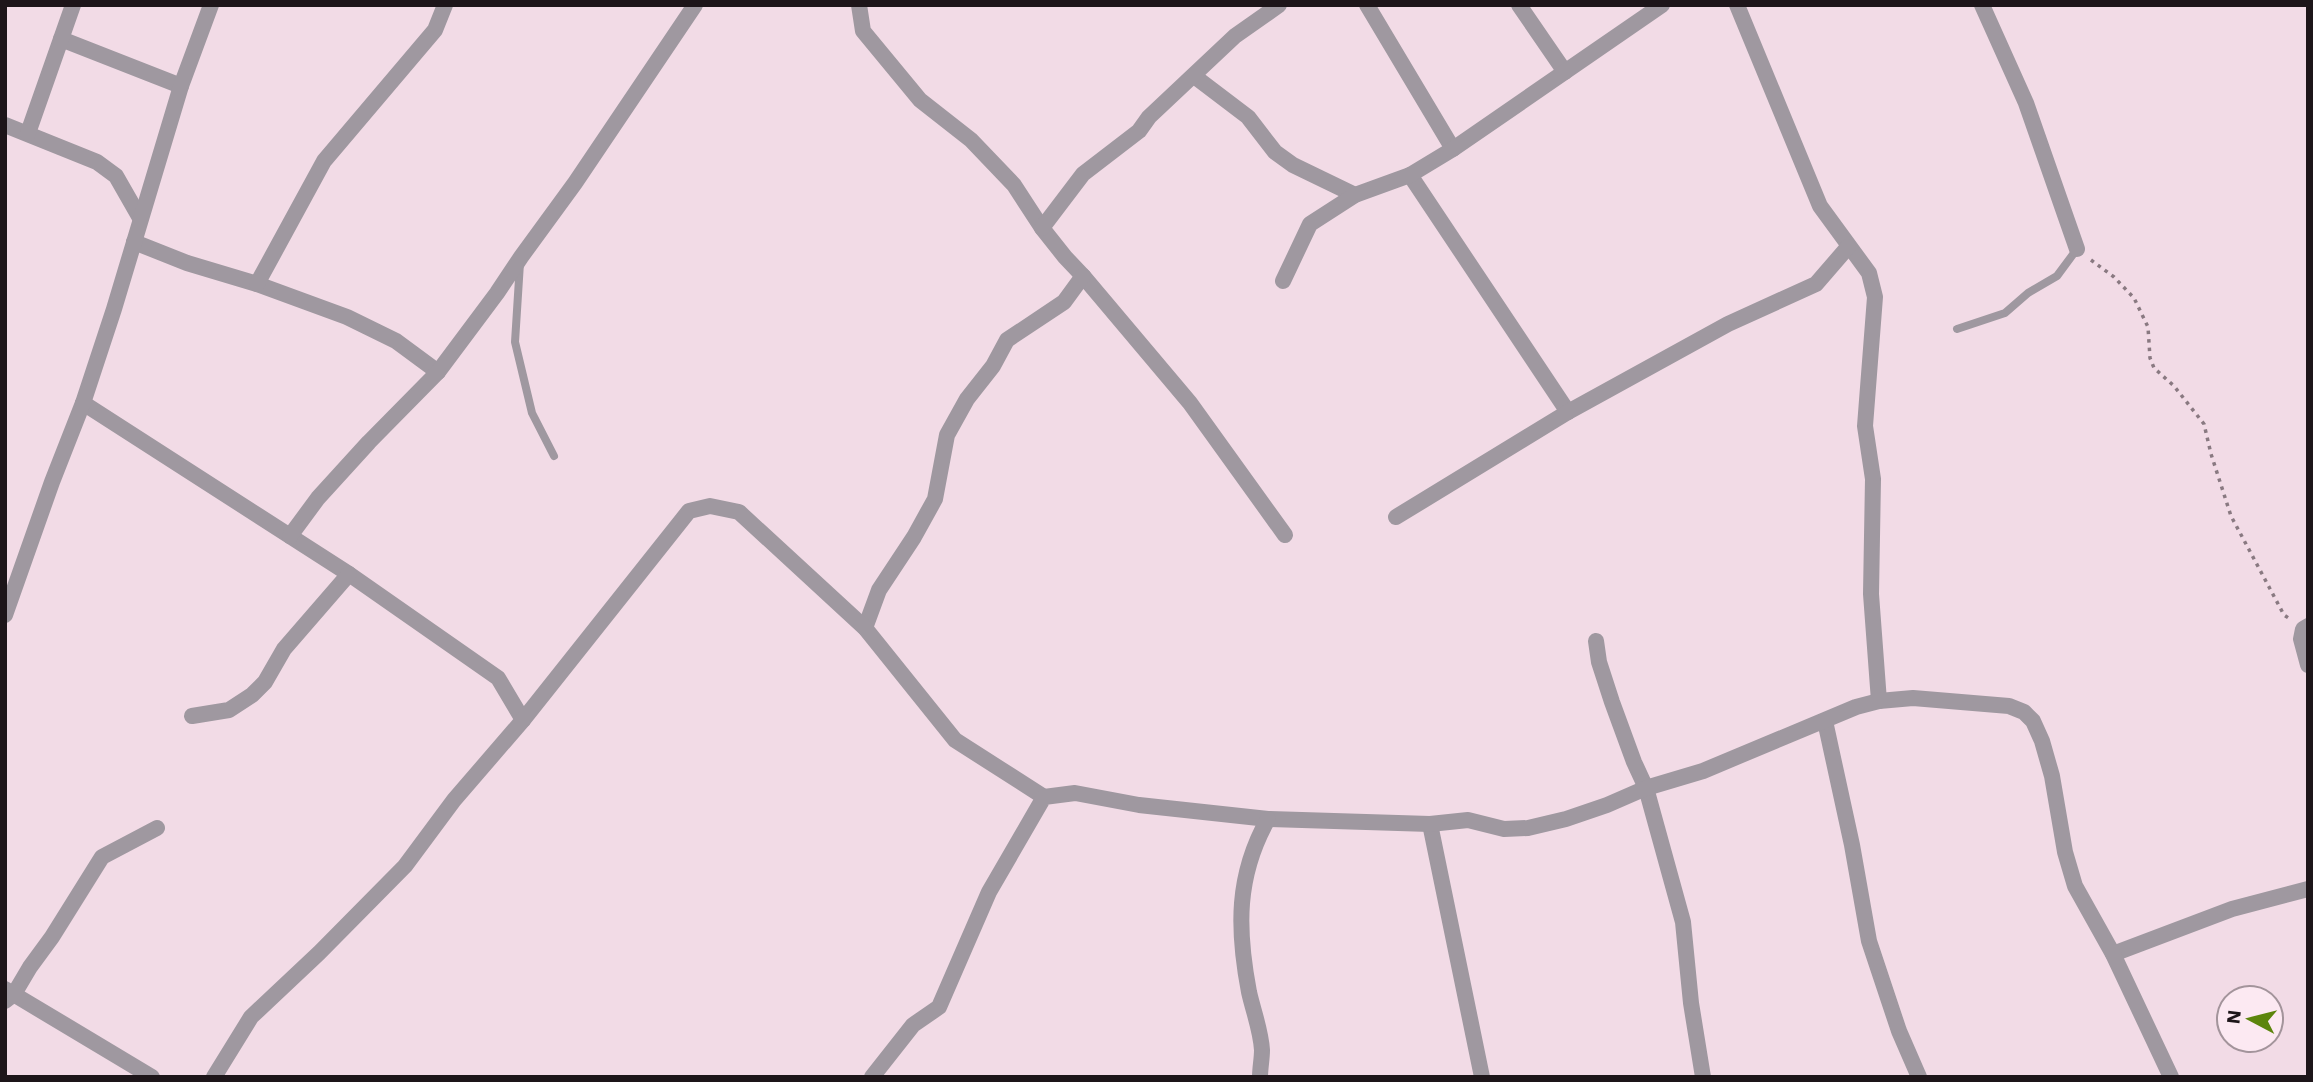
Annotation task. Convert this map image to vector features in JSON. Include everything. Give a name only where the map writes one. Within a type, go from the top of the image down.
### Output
[{"type":"street","points":[[28,134],[73,5]]},
{"type":"street","points":[[5,615],[83,402],[181,86],[211,5]]},
{"type":"street","points":[[257,284],[324,161],[435,30],[445,5]]},
{"type":"street","points":[[290,536],[318,498],[360,451],[438,372],[575,183],[695,5]]},
{"type":"street","points":[[859,5],[863,31],[920,100],[971,140],[1014,185],[1065,257],[1190,404],[1285,535]]},
{"type":"street","points":[[1042,228],[1083,174],[1139,131],[1149,117],[1235,36],[1279,5]]},
{"type":"street","points":[[1367,5],[1453,149]]},
{"type":"street","points":[[1519,5],[1565,72]]},
{"type":"street","points":[[1283,281],[1310,224],[1355,195],[1410,175],[1453,149],[1662,5]]},
{"type":"street","points":[[1737,5],[1820,206],[1847,247],[1869,273],[1875,297],[1865,426],[1873,479],[1871,594],[1879,701]]},
{"type":"street","points":[[1982,5],[2026,103],[2077,248]]},
{"type":"street","points":[[61,39],[181,86]]},
{"type":"street","points":[[1194,76],[1248,117],[1275,152],[1293,165],[1355,195]]},
{"type":"street","points":[[5,125],[97,162],[116,176],[140,218]]},
{"type":"street","points":[[1410,175],[1568,412]]},
{"type":"street","points":[[134,242],[187,264],[257,284],[347,317],[396,341],[438,372]]},
{"type":"street","points":[[1396,517],[1568,412],[1728,324],[1816,284],[1847,247]]},
{"type":"street","points":[[865,628],[879,590],[935,499],[947,435],[967,399],[992,366],[1007,340],[1064,302],[1083,276]]},
{"type":"street","points":[[83,402],[349,574],[498,678],[523,720]]},
{"type":"street","points":[[214,1077],[251,1017],[405,866],[454,800],[523,720],[690,511],[710,506],[739,512],[865,628],[955,740],[1044,797],[1075,793],[1139,805],[1268,819],[1430,824],[1468,820],[1504,829],[1528,828],[1566,819],[1703,771],[1856,707],[1879,701],[1913,698],[2009,706],[2024,712],[2033,721],[2042,741],[2052,776],[2065,852],[2075,886],[2113,954],[2171,1077]]},
{"type":"street","points":[[192,716],[229,710],[252,695],[265,682],[284,649],[349,574]]},
{"type":"street","points":[[2305,628],[2301,639],[2308,665]]},
{"type":"street","points":[[1596,640],[1612,702],[1646,789],[1683,922],[1691,1003],[1703,1077]]},
{"type":"street","points":[[1825,721],[1852,845],[1869,941],[1899,1031],[1919,1077]]},
{"type":"street","points":[[872,1077],[913,1025],[939,1007],[989,892],[1044,797]]},
{"type":"street","points":[[1259,1077],[1262,1049],[1249,988],[1240,925],[1244,879],[1253,844],[1268,819]]},
{"type":"street","points":[[1430,824],[1482,1077]]},
{"type":"street","points":[[152,1077],[8,995],[52,937],[102,857],[157,828]]},
{"type":"street","points":[[2113,954],[2232,909],[2308,888]]},
{"type":"lane","points":[[1957,329],[2005,313],[2028,293],[2057,276],[2077,248]]},
{"type":"lane","points":[[521,257],[515,342],[532,413],[554,456]]},
{"type":"path","points":[[2077,248],[2114,277],[2134,298],[2148,327],[2150,358],[2154,368],[2174,386],[2204,424],[2231,516],[2284,615],[2305,628]]}]
